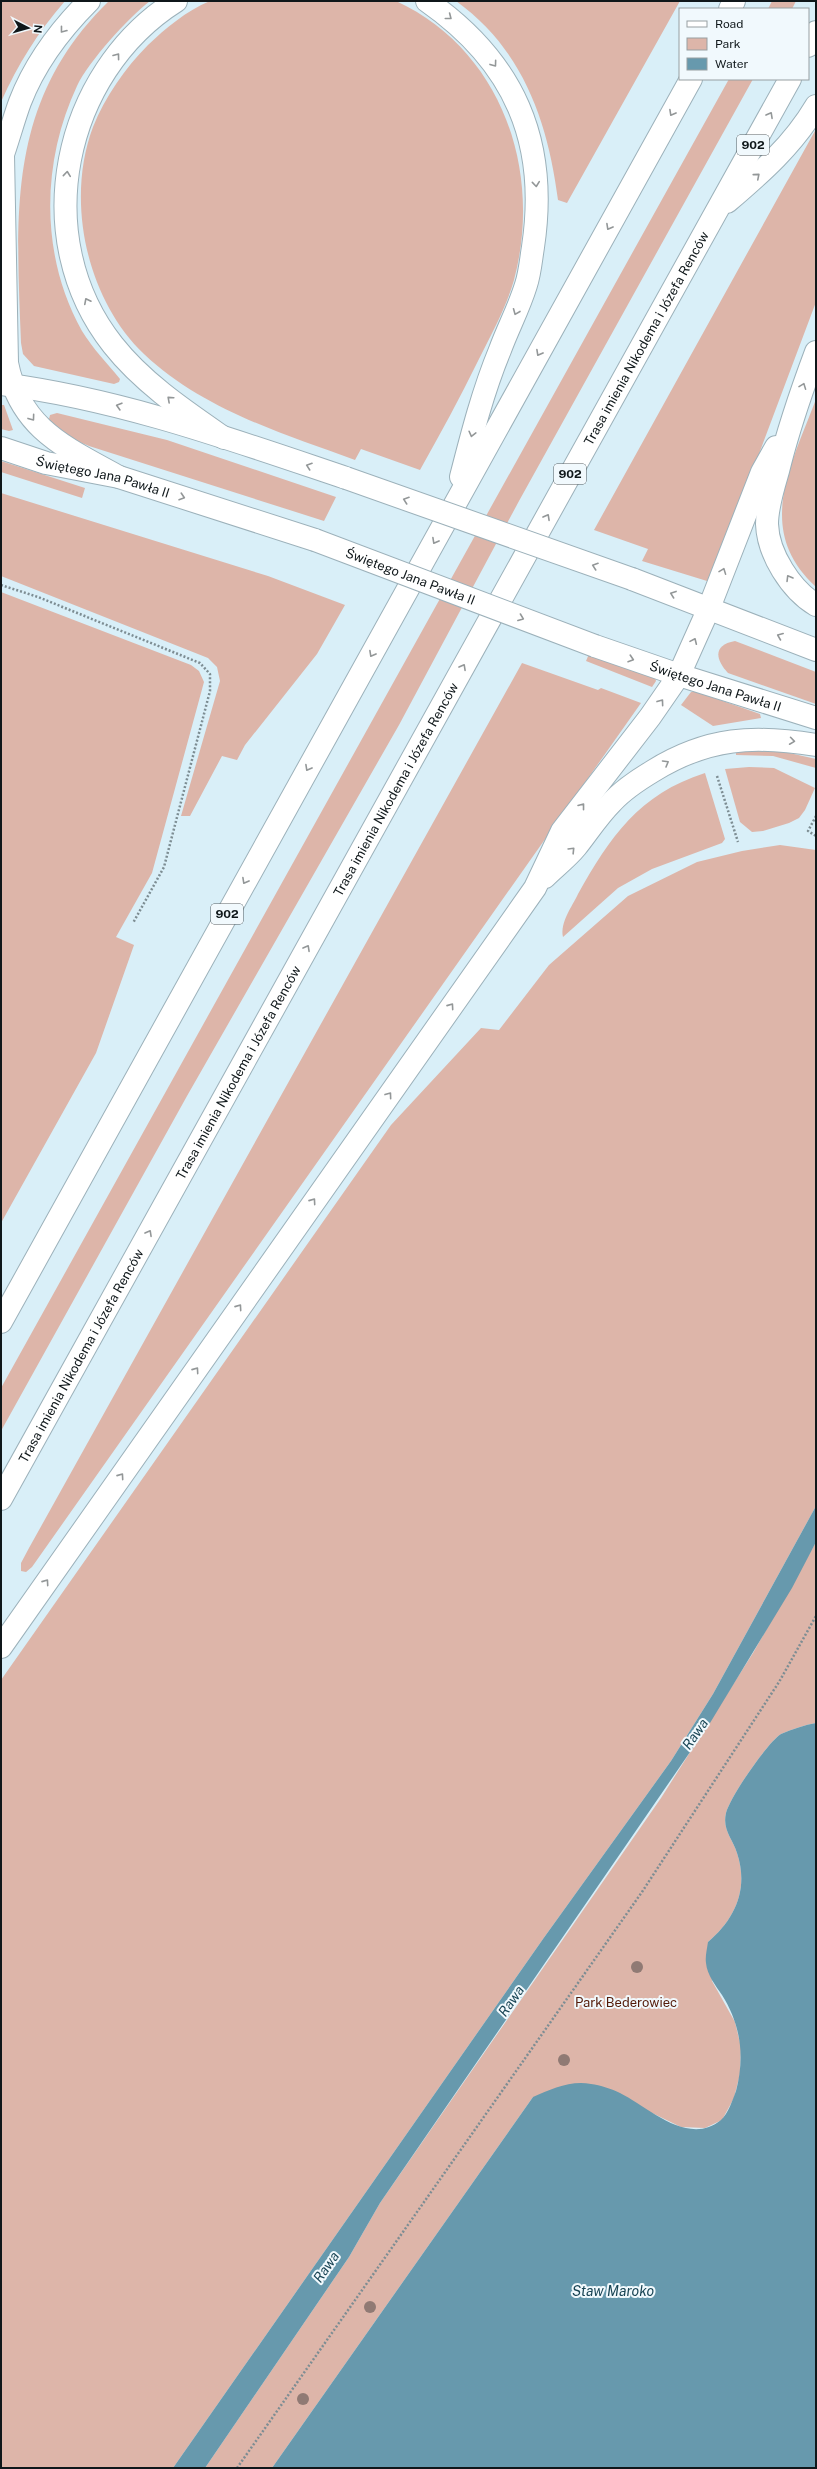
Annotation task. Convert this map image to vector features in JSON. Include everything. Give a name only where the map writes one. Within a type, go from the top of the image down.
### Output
[{"type":"main road","points":[[89,1],[73,17],[43,56],[20,101],[2,158],[7,363],[6,385],[36,423],[51,438],[119,477]]},
{"type":"main road","points":[[176,1],[138,30],[96,85],[79,121],[69,154],[66,190],[68,227],[71,254],[80,287],[96,320],[113,346],[173,403],[224,438]]},
{"type":"main road","points":[[427,1],[469,33],[506,80],[525,119],[534,164],[538,196],[536,226],[527,284],[499,350],[474,426],[454,507]]},
{"type":"main road","points":[[809,44],[816,32]]},
{"type":"main road","name":"902","points":[[1,1322],[690,80]]},
{"type":"main road","name":"Trasa imienia Nikodema i Józefa Renców","points":[[1,1499],[789,80]]},
{"type":"main road","points":[[717,210],[761,173],[801,131],[816,106]]},
{"type":"main road","points":[[816,352],[791,420],[771,497],[767,524],[770,542],[792,583],[816,606]]},
{"type":"main road","points":[[6,385],[110,403],[224,438],[346,478],[632,579],[816,650]]},
{"type":"main road","points":[[535,888],[562,830],[650,717],[679,675],[709,608],[762,472],[791,420]]},
{"type":"main road","name":"Świętego Jana Pawła II","points":[[1,448],[46,463],[119,477],[314,540],[594,646],[679,675],[816,718]]},
{"type":"main road","points":[[1,1647],[535,888],[576,847],[613,801],[638,780],[669,760],[705,745],[725,741],[756,738],[816,745]]},
{"type":"path","points":[[1,585],[38,597],[200,663],[210,674],[210,691],[164,867],[133,923]]},
{"type":"path","points":[[716,771],[738,842]]},
{"type":"path","points":[[816,816],[808,832],[816,836]]},
{"type":"path","points":[[237,2468],[642,1892],[779,1682],[816,1616]]},
{"type":"green space","points":[[1,1],[65,1],[29,49],[1,102]]},
{"type":"green space","points":[[109,1],[150,1],[110,40],[90,65],[77,86],[65,116],[57,146],[52,178],[50,209],[52,241],[58,272],[68,302],[86,338],[120,379],[119,382],[114,384],[34,366],[23,354],[21,343],[18,248],[20,203],[25,160],[35,118],[52,78],[76,39]]},
{"type":"green space","points":[[210,1],[396,1],[433,23],[463,50],[488,82],[506,118],[517,157],[523,197],[522,239],[514,280],[503,311],[457,402],[420,470],[361,449],[355,460],[244,418],[191,390],[144,354],[124,332],[108,306],[95,278],[87,248],[82,217],[81,186],[85,156],[93,127],[103,105],[116,83],[148,45],[177,20]]},
{"type":"green space","points":[[456,1],[680,1],[567,203],[558,200],[547,143],[539,115],[515,64],[499,41],[479,20]]},
{"type":"green space","points":[[772,1],[796,1],[792,8],[768,8]]},
{"type":"green space","points":[[728,80],[752,80],[519,501],[399,725],[187,1096],[1,1431],[1,1388]]},
{"type":"green space","points":[[816,129],[816,302],[736,515],[711,576],[707,581],[642,561],[648,549],[594,530]]},
{"type":"green space","points":[[816,399],[816,587],[797,565],[786,543],[782,520],[783,497],[789,473]]},
{"type":"green space","points":[[1,405],[4,405],[13,430],[9,431],[1,429]]},
{"type":"green space","points":[[57,413],[167,440],[336,497],[324,521],[89,446],[66,436],[56,429],[49,419],[50,415]]},
{"type":"green space","points":[[1,461],[85,488],[82,498],[1,472]]},
{"type":"green space","points":[[1,493],[268,576],[345,605],[317,654],[245,745],[237,760],[222,756],[190,816],[181,816],[220,681],[217,667],[208,658],[1,576]]},
{"type":"green space","points":[[1,592],[191,665],[199,671],[204,682],[152,873],[116,937],[134,945],[96,1053],[1,1223]]},
{"type":"green space","points":[[735,641],[816,672],[816,704],[728,673],[721,663],[718,653],[723,646]]},
{"type":"green space","points":[[589,654],[655,677],[656,681],[652,687],[586,661]]},
{"type":"green space","points":[[522,663],[598,690],[601,688],[641,703],[32,1567],[26,1572],[21,1571],[21,1563],[29,1548]]},
{"type":"green space","points":[[691,692],[697,692],[760,714],[761,718],[713,726],[681,705]]},
{"type":"green space","points":[[757,749],[785,752],[816,759],[816,768],[773,756],[736,755],[736,751]]},
{"type":"green space","points":[[749,767],[774,768],[815,788],[805,810],[799,818],[789,823],[763,831],[752,832],[740,822],[725,769]]},
{"type":"green space","points":[[705,773],[725,839],[722,843],[652,869],[618,888],[563,937],[563,926],[570,909],[590,873],[615,836],[644,805],[682,782]]},
{"type":"green space","points":[[780,845],[816,850],[816,1506],[713,1694],[671,1761],[543,1939],[173,2468],[1,2468],[1,1680],[391,1125],[481,1028],[499,1030],[549,965],[628,896],[697,862],[742,851]]},
{"type":"green space","name":"Park Bederowiec","points":[[816,1542],[816,1723],[785,1732],[775,1739],[758,1759],[741,1783],[729,1805],[725,1819],[728,1834],[737,1853],[740,1866],[740,1891],[737,1902],[726,1923],[708,1942],[712,1981],[735,2022],[741,2047],[740,2074],[734,2098],[722,2120],[705,2128],[681,2127],[652,2113],[533,2097],[272,2468],[205,2468],[349,2257],[380,2203],[661,1798],[753,1653]]},
{"type":"water","name":"Rawa","points":[[816,1506],[816,1542],[792,1588],[710,1723],[380,2203],[349,2257],[205,2468],[173,2468],[543,1939],[671,1761],[713,1694]]},
{"type":"water","name":"Staw Maroko","points":[[816,1723],[816,2468],[272,2468],[533,2097],[561,2086],[584,2083],[606,2087],[631,2099],[669,2122],[682,2127],[695,2129],[708,2127],[724,2117],[736,2091],[739,2078],[741,2054],[740,2042],[728,2006],[710,1976],[706,1958],[708,1942],[726,1923],[737,1902],[740,1891],[740,1866],[737,1853],[725,1824],[726,1813],[741,1783],[758,1759],[775,1739],[785,1732]]}]
